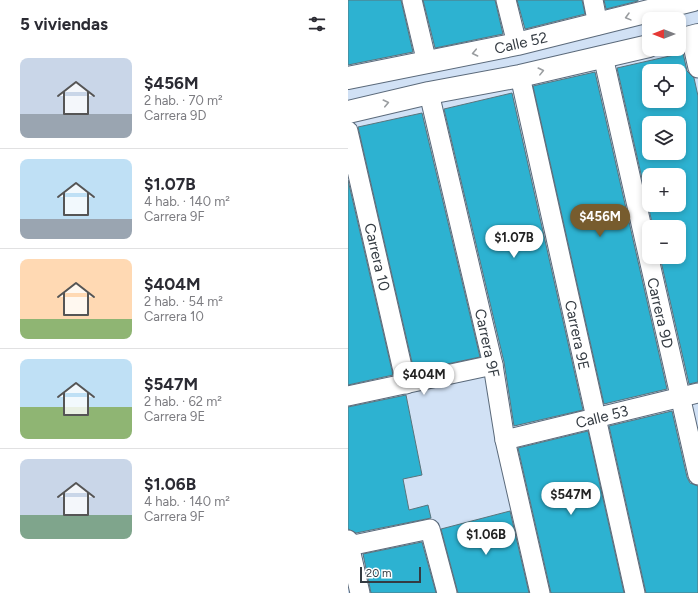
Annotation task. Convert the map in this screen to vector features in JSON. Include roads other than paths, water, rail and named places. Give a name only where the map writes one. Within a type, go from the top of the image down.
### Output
[{"type":"street","points":[[412,0],[427,63]]},
{"type":"street","points":[[506,0],[517,44]]},
{"type":"street","points":[[593,0],[598,25]]},
{"type":"street","name":"Calle 52","points":[[348,78],[517,44],[598,25],[688,1]]},
{"type":"street","points":[[689,37],[698,68]]},
{"type":"street","points":[[348,112],[520,76],[642,48]]},
{"type":"street","name":"Carrera 9D","points":[[603,56],[698,475]]},
{"type":"street","name":"Carrera 9E","points":[[520,76],[635,593]]},
{"type":"street","name":"Carrera 9F","points":[[429,94],[493,365],[505,440],[540,593]]},
{"type":"street","name":"Carrera 10","points":[[348,130],[406,384]]},
{"type":"street","points":[[348,396],[493,365]]},
{"type":"street","name":"Calle 53","points":[[505,440],[698,393]]},
{"type":"street","points":[[360,593],[349,543],[430,529],[447,593]]}]
